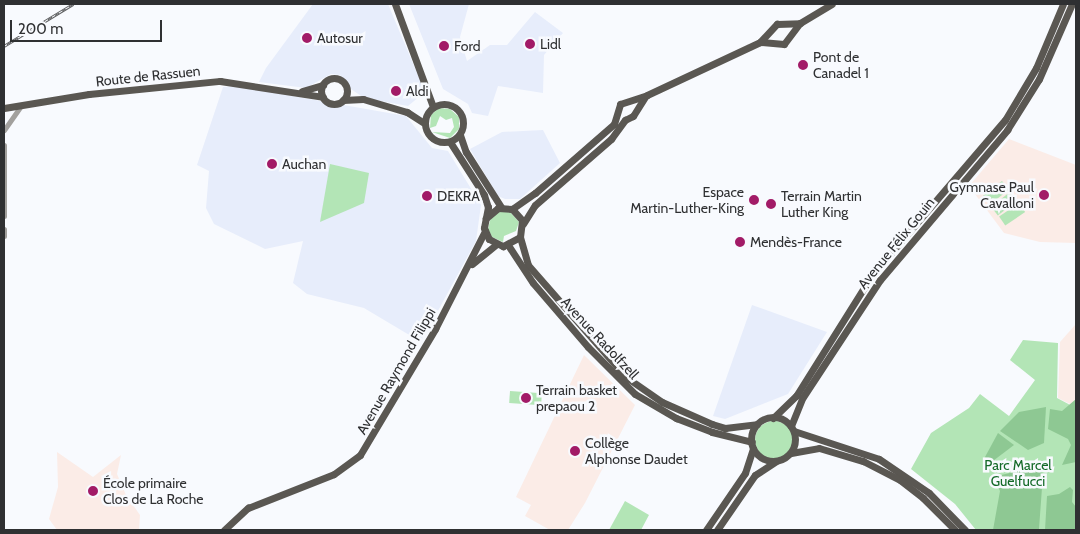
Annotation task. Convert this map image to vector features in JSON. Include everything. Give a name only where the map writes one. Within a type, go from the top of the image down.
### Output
[{"type":"main road","points":[[395,4],[428,85],[434,107]]},
{"type":"main road","points":[[760,42],[784,44],[800,23],[832,4]]},
{"type":"main road","name":"Avenue Félix Gouin","points":[[773,418],[796,396],[872,275],[1005,120],[1036,68],[1064,4]]},
{"type":"main road","name":"Avenue Félix Gouin","points":[[792,428],[803,397],[880,280],[1007,130],[1039,79],[1072,4]]},
{"type":"main road","points":[[512,209],[535,193],[607,131],[618,116],[617,108],[625,102],[646,96],[760,42],[777,24],[800,23]]},
{"type":"main road","points":[[786,25],[791,34]]},
{"type":"main road","points":[[770,33],[774,43]]},
{"type":"main road","points":[[363,99],[343,100],[333,104],[323,97],[323,85],[329,79],[336,79],[363,99],[407,112],[428,113]]},
{"type":"main road","name":"Route de Rassuen","points":[[4,108],[210,82],[323,97]]},
{"type":"main road","name":"Route de Rassuen","points":[[294,92],[323,85]]},
{"type":"main road","points":[[428,85],[443,104]]},
{"type":"main road","points":[[343,100],[346,88]]},
{"type":"main road","points":[[407,112],[424,123],[432,138],[450,142],[484,195],[485,231],[496,244],[508,245],[520,237],[523,224],[535,205],[611,139],[625,120],[631,118],[634,110],[646,96]]},
{"type":"main road","points":[[625,102],[634,110]]},
{"type":"main road","points":[[424,123],[428,113],[434,107],[443,104],[454,107],[462,114],[464,126],[460,135],[450,142]]},
{"type":"main road","points":[[618,116],[625,120]]},
{"type":"main road","points":[[460,135],[466,152],[501,207]]},
{"type":"main road","points":[[486,218],[501,207],[512,209],[523,224]]},
{"type":"main road","name":"Avenue Raymond Filippi","points":[[224,530],[248,508],[334,474],[360,456],[372,440],[470,265],[485,231]]},
{"type":"main road","name":"Avenue Radolfzell","points":[[520,237],[528,265],[626,376],[662,402],[712,424],[725,428],[757,424]]},
{"type":"main road","name":"Avenue Raymond Filippi","points":[[470,265],[496,244]]},
{"type":"main road","name":"Avenue Radolfzell","points":[[508,245],[533,283],[588,347],[635,394],[676,418],[752,445]]},
{"type":"main road","points":[[706,530],[746,473],[757,424],[773,418],[792,428],[879,459],[929,492],[965,530]]},
{"type":"main road","points":[[791,453],[795,442],[792,428]]},
{"type":"main road","points":[[752,445],[762,458],[775,461]]},
{"type":"main road","points":[[717,530],[755,475],[775,461],[791,453],[819,448],[863,461],[900,480],[924,498],[954,530]]},
{"type":"street","points":[[4,130],[22,105]]},
{"type":"street","points":[[4,145],[4,216]]},
{"type":"street","points":[[4,229],[4,236]]},
{"type":"shaded area","points":[[313,4],[388,4],[425,92],[408,106],[364,98],[351,89],[340,75],[331,74],[306,88],[259,82],[266,68]]},
{"type":"shaded area","points":[[409,4],[469,4],[460,37],[467,61],[490,45],[507,45],[535,12],[563,33],[544,55],[543,93],[498,86],[488,116],[472,113],[468,104],[443,89]]},
{"type":"shaded area","points":[[235,86],[406,116],[432,148],[448,151],[481,205],[476,241],[421,342],[364,308],[307,294],[293,283],[303,241],[265,249],[214,224],[206,208],[209,171],[197,165],[223,87]]},
{"type":"shaded area","points":[[543,130],[560,163],[520,199],[505,199],[498,196],[470,149],[502,132]]},
{"type":"shaded area","points":[[1009,139],[1076,165],[1076,243],[1040,242],[1004,233],[969,186]]},
{"type":"shaded area","points":[[752,305],[827,332],[788,394],[725,419],[713,416]]},
{"type":"shaded area","points":[[1076,324],[1076,407],[1058,398],[1060,342]]},
{"type":"shaded area","name":"Collège Alphonse Daudet","points":[[584,355],[635,405],[585,503],[568,530],[550,530],[525,516],[531,505],[516,497]]},
{"type":"shaded area","name":"École primaire Clos de La Roche","points":[[57,452],[93,477],[121,455],[117,474],[126,495],[140,515],[139,530],[57,530],[49,519],[58,487]]},
{"type":"green space","points":[[439,108],[450,109],[459,117],[459,129],[450,138],[432,132],[450,133],[454,127],[452,118],[446,120],[440,116],[436,126],[430,128],[431,115]]},
{"type":"green space","points":[[330,164],[369,173],[364,203],[320,222]]},
{"type":"green space","points":[[1002,181],[1009,190],[990,204],[983,196]]},
{"type":"green space","points":[[1010,192],[1017,201],[998,215],[991,207]]},
{"type":"green space","points":[[1019,203],[1025,212],[1005,226],[999,216]]},
{"type":"green space","points":[[498,211],[510,212],[519,222],[516,231],[504,236],[503,242],[492,237],[488,229],[491,217]]},
{"type":"green space","name":"Parc Marcel Guelfucci","points":[[1023,340],[1058,343],[1057,398],[1076,408],[1076,530],[976,530],[955,504],[911,469],[931,433],[969,408],[980,394],[1009,416],[1035,380],[1010,360]]},
{"type":"green space","name":"Terrain basket prepaou 2","points":[[510,391],[542,393],[541,405],[509,403]]},
{"type":"green space","points":[[1076,399],[1076,462],[1062,465],[1071,445],[1068,439],[1048,429],[1050,409],[1062,411]]},
{"type":"green space","points":[[1046,407],[1044,443],[1028,450],[1000,431],[1019,412]]},
{"type":"green space","points":[[774,421],[787,427],[793,440],[787,453],[774,459],[761,453],[755,440],[761,427]]},
{"type":"green space","points":[[998,433],[1014,445],[989,464],[985,457]]},
{"type":"green space","points":[[1034,467],[1043,474],[1039,529],[993,530],[1000,491],[993,477]]},
{"type":"green space","points":[[1070,487],[1073,490],[1072,502],[1076,507],[1076,530],[1045,530],[1047,496],[1059,494]]},
{"type":"green space","points":[[625,501],[649,515],[641,530],[609,530]]},
{"type":"railway","points":[[4,46],[73,4]]},
{"type":"place","name":"Autosur","points":[[307,38]]},
{"type":"place","name":"Lidl","points":[[530,44]]},
{"type":"place","name":"Ford","points":[[444,46]]},
{"type":"place","name":"Pont de Canadel 1","points":[[803,65]]},
{"type":"place","name":"Aldi","points":[[396,91]]},
{"type":"place","name":"Auchan","points":[[272,164]]},
{"type":"place","name":"Gymnase Paul Cavalloni","points":[[1044,195]]},
{"type":"place","name":"DEKRA","points":[[427,196]]},
{"type":"place","name":"Espace Martin-Luther-King","points":[[754,200]]},
{"type":"place","name":"Terrain Martin Luther King","points":[[771,204]]},
{"type":"place","name":"Mendès-France","points":[[740,242]]},
{"type":"place","name":"Terrain basket prepaou 2","points":[[526,398]]},
{"type":"place","name":"Collège Alphonse Daudet","points":[[575,451]]},
{"type":"place","name":"École primaire Clos de La Roche","points":[[93,491]]}]
